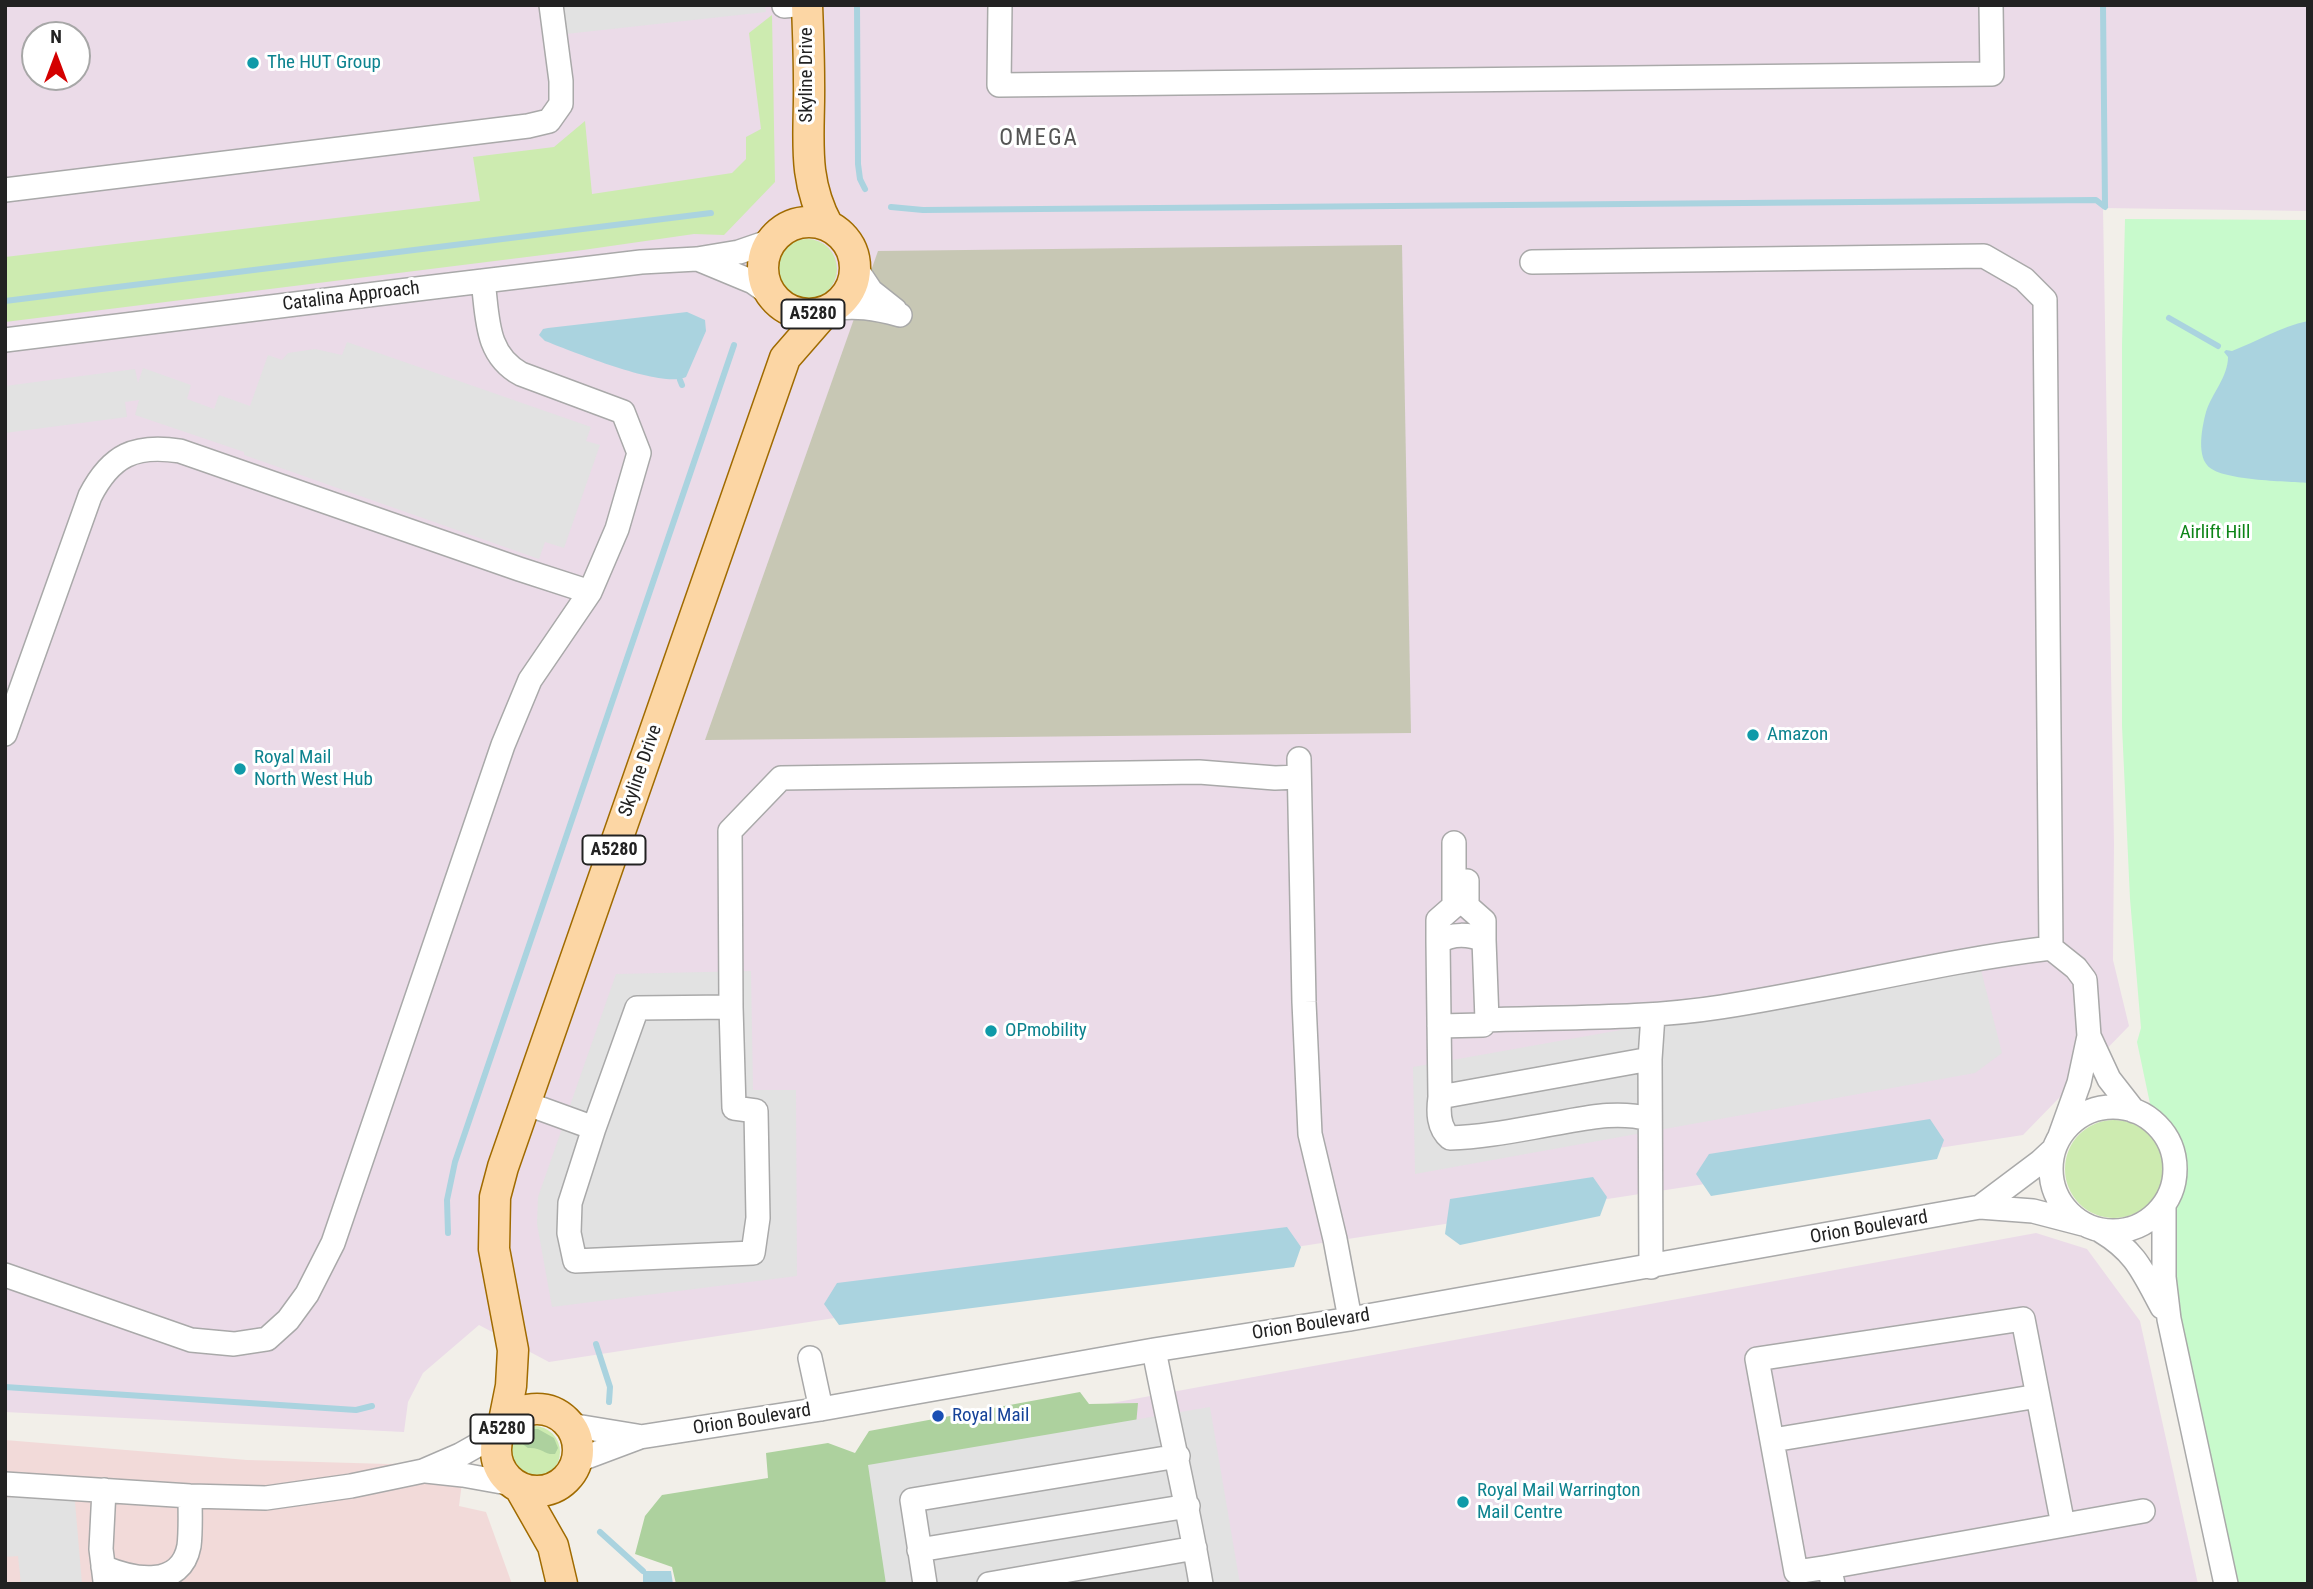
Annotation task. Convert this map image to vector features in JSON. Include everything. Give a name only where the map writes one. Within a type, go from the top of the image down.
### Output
[{"type":"main road","name":"Skyline Drive","points":[[807,5],[810,84],[807,144],[811,186],[828,226]]},
{"type":"main road","name":"Skyline Drive","points":[[776,236],[793,199],[807,144]]},
{"type":"main road","points":[[776,236],[792,225],[804,222],[817,222],[828,226]]},
{"type":"main road","name":"A5280","points":[[776,236],[765,253],[762,266],[764,279],[773,298],[788,309],[802,314],[828,310],[841,301],[849,290],[855,267],[848,244],[828,226]]},
{"type":"main road","name":"Skyline Drive","points":[[773,298],[785,358]]},
{"type":"main road","name":"Skyline Drive","points":[[501,1430],[511,1386],[513,1350],[496,1261],[493,1219],[495,1197],[503,1167],[785,358],[828,310]]},
{"type":"main road","name":"Skyline Drive","points":[[513,1350],[530,1381],[561,1419]]},
{"type":"main road","name":"A5280","points":[[553,1546],[575,1437],[561,1419],[539,1409],[525,1410],[513,1417],[501,1430],[495,1447],[497,1461],[503,1474],[516,1486],[553,1546],[562,1584]]},
{"type":"main road","points":[[516,1486],[543,1491],[570,1471]]},
{"type":"street","points":[[5,190],[528,126],[549,121],[561,104],[561,80],[551,5]]},
{"type":"street","points":[[784,6],[795,5]]},
{"type":"street","points":[[1000,5],[999,85],[1992,74],[1991,5]]},
{"type":"street","name":"Catalina Approach","points":[[5,340],[641,262],[697,258],[739,251],[776,236]]},
{"type":"street","points":[[1532,262],[1984,256],[2024,279],[2045,300],[2051,948]]},
{"type":"street","name":"Catalina Approach","points":[[697,258],[753,282],[773,298]]},
{"type":"street","points":[[828,310],[863,306],[901,315],[871,291],[855,267]]},
{"type":"street","points":[[5,1275],[191,1340],[234,1344],[267,1339],[288,1320],[307,1294],[332,1243],[503,745],[530,680],[590,592],[617,529],[639,453],[623,412],[521,374],[508,366],[498,355],[492,342],[483,281]]},
{"type":"street","points":[[5,734],[90,496],[99,478],[131,452],[158,448],[180,451],[590,592]]},
{"type":"street","points":[[731,1006],[637,1008],[570,1203],[569,1233],[575,1261],[753,1253],[758,1218],[756,1111],[734,1108],[730,831],[781,778],[1199,772],[1275,778],[1299,768],[1310,1135],[1335,1240],[1350,1319]]},
{"type":"street","points":[[1439,1026],[1483,1025],[1487,1020],[1484,921],[1467,906],[1460,843],[1454,906],[1438,920],[1438,1111],[1444,1133],[1450,1138],[1477,1137],[1599,1116],[1629,1114],[1650,1118]]},
{"type":"street","points":[[1438,942],[1448,936],[1474,936],[1484,940]]},
{"type":"street","points":[[1487,1020],[1653,1015],[1723,1007],[1988,955],[2051,948],[2076,968],[2085,980],[2089,1036],[2079,1083],[2057,1142],[2051,1166],[2052,1183],[2059,1200],[2069,1214],[2092,1227],[2115,1232],[2143,1224],[2164,1206],[2172,1189],[2176,1170],[2173,1151],[2164,1133],[2151,1120],[2134,1111],[2117,1107],[2101,1108],[2078,1119],[2057,1142]]},
{"type":"street","points":[[1651,1267],[1650,1059],[1653,1015]]},
{"type":"street","points":[[2089,1036],[2109,1079],[2134,1111]]},
{"type":"street","points":[[1440,1097],[1650,1059]]},
{"type":"street","points":[[525,1103],[594,1128]]},
{"type":"street","name":"Orion Boulevard","points":[[1980,1207],[2040,1162],[2057,1142]]},
{"type":"street","name":"Orion Boulevard","points":[[2164,1206],[2164,1277],[2169,1319],[2226,1584]]},
{"type":"street","name":"Orion Boulevard","points":[[570,1471],[640,1437],[1350,1319],[1980,1207],[2034,1211],[2092,1227],[2122,1244],[2136,1259],[2169,1319]]},
{"type":"street","points":[[2063,1525],[2022,1319],[1757,1359],[1796,1572],[1831,1575],[2063,1525],[2143,1511]]},
{"type":"street","points":[[1154,1350],[1167,1419],[1178,1456],[1201,1584]]},
{"type":"street","points":[[810,1358],[821,1409]]},
{"type":"street","points":[[1773,1440],[2038,1396]]},
{"type":"street","name":"Orion Boulevard","points":[[561,1419],[640,1437]]},
{"type":"street","points":[[5,1485],[266,1498],[351,1486],[423,1471],[460,1455],[501,1430]]},
{"type":"street","points":[[925,1584],[912,1500],[1178,1456]]},
{"type":"street","points":[[423,1471],[464,1475],[516,1486]]},
{"type":"street","points":[[104,1490],[101,1525],[104,1575],[138,1581],[159,1580],[176,1572],[181,1566],[189,1547],[190,1496]]},
{"type":"street","points":[[919,1550],[1188,1506]]},
{"type":"street","points":[[989,1584],[1195,1548]]},
{"type":"shaded area","points":[[5,5],[2308,5],[2308,211],[2103,208],[2114,844],[2113,960],[2129,1026],[2023,1135],[549,1362],[479,1325],[423,1373],[408,1402],[404,1432],[5,1412]]},
{"type":"shaded area","points":[[563,5],[765,5],[766,12],[566,34]]},
{"type":"shaded area","points":[[1402,245],[1411,733],[705,740],[878,251]]},
{"type":"shaded area","points":[[347,342],[591,427],[586,441],[600,445],[564,548],[545,542],[539,559],[135,415],[139,400],[125,402],[127,417],[5,433],[5,386],[135,369],[138,383],[143,368],[191,385],[187,399],[214,409],[219,395],[250,406],[268,355],[282,360],[288,353],[315,349],[342,355]]},
{"type":"shaded area","points":[[1980,966],[2002,1053],[1975,1073],[1415,1174],[1413,1067]]},
{"type":"shaded area","points":[[751,971],[753,1090],[796,1090],[797,1276],[552,1307],[537,1224],[538,1197],[616,974]]},
{"type":"shaded area","points":[[2036,1233],[2087,1249],[2140,1321],[2198,1584],[868,1584],[884,1445]]},
{"type":"shaded area","points":[[1210,1407],[1240,1584],[886,1584],[868,1465]]},
{"type":"shaded area","points":[[5,1440],[247,1460],[389,1464],[408,1463],[434,1455],[463,1475],[459,1506],[486,1512],[512,1584],[5,1584]]},
{"type":"shaded area","points":[[74,1490],[82,1584],[21,1584],[18,1556],[5,1557],[5,1498]]},
{"type":"green space","points":[[772,15],[775,182],[724,235],[694,234],[5,322],[5,257],[480,201],[473,157],[554,147],[585,121],[592,194],[732,173],[746,159],[746,137],[761,129],[749,33]]},
{"type":"green space","name":"Airlift Hill","points":[[2125,219],[2308,220],[2308,1584],[2237,1584],[2179,1313],[2173,1266],[2171,1207],[2174,1146],[2152,1113],[2137,1042],[2141,1028],[2130,899],[2122,726],[2122,345]]},
{"type":"green space","points":[[801,239],[813,239],[832,252],[837,269],[835,281],[824,294],[813,299],[801,299],[782,286],[777,275],[777,263],[790,244]]},
{"type":"green space","points":[[2114,1120],[2133,1124],[2148,1135],[2159,1150],[2163,1169],[2159,1188],[2148,1203],[2133,1214],[2114,1218],[2095,1214],[2080,1203],[2069,1188],[2065,1169],[2069,1150],[2080,1135],[2095,1124]]},
{"type":"green space","points":[[1080,1392],[1089,1404],[1138,1403],[1136,1425],[892,1584],[676,1584],[672,1567],[635,1554],[645,1516],[662,1495],[768,1478],[766,1453],[828,1443],[855,1453],[869,1431]]},
{"type":"green space","points":[[534,1426],[544,1428],[552,1434],[558,1442],[558,1462],[552,1470],[544,1476],[534,1478],[524,1476],[516,1470],[510,1462],[508,1452],[510,1442],[516,1434],[524,1428]]},
{"type":"green space","points":[[528,1429],[538,1429],[554,1438],[558,1448],[555,1454],[528,1448],[521,1443],[522,1435]]},
{"type":"water","points":[[687,312],[705,320],[706,331],[686,377],[674,379],[638,374],[595,360],[545,341],[539,335],[543,329],[548,328]]},
{"type":"water","points":[[2308,321],[2308,483],[2239,477],[2214,470],[2204,460],[2201,440],[2206,412],[2227,364],[2228,357],[2224,352]]},
{"type":"water","points":[[1930,1119],[1944,1140],[1937,1159],[1711,1196],[1696,1174],[1709,1154]]},
{"type":"water","points":[[1593,1177],[1607,1197],[1600,1216],[1460,1245],[1445,1234],[1450,1199]]},
{"type":"water","points":[[1287,1227],[1301,1247],[1294,1267],[839,1325],[824,1304],[837,1283]]},
{"type":"water","points":[[643,1571],[671,1571],[673,1584],[643,1584]]},
{"type":"waterway","points":[[857,5],[858,164],[860,179],[865,189]]},
{"type":"waterway","points":[[2103,5],[2105,206]]},
{"type":"waterway","points":[[891,207],[923,210],[2096,200],[2105,207]]},
{"type":"waterway","points":[[5,301],[711,213]]},
{"type":"waterway","points":[[2169,318],[2218,346]]},
{"type":"waterway","points":[[448,1233],[447,1200],[455,1162],[734,345]]},
{"type":"waterway","points":[[680,380],[682,385]]},
{"type":"waterway","points":[[596,1344],[610,1387],[609,1402]]},
{"type":"waterway","points":[[5,1387],[356,1410],[372,1406]]},
{"type":"waterway","points":[[600,1532],[643,1571]]},
{"type":"place","name":"The HUT Group","points":[[253,63]]},
{"type":"place","name":"Amazon","points":[[1753,735]]},
{"type":"place","name":"Royal Mail North West Hub","points":[[240,769]]},
{"type":"place","name":"OPmobility","points":[[991,1031]]},
{"type":"place","name":"Royal Mail","points":[[938,1416]]},
{"type":"place","name":"Royal Mail Warrington Mail Centre","points":[[1463,1502]]},
{"type":"district","name":"OMEGA","points":[[1039,139]]}]
